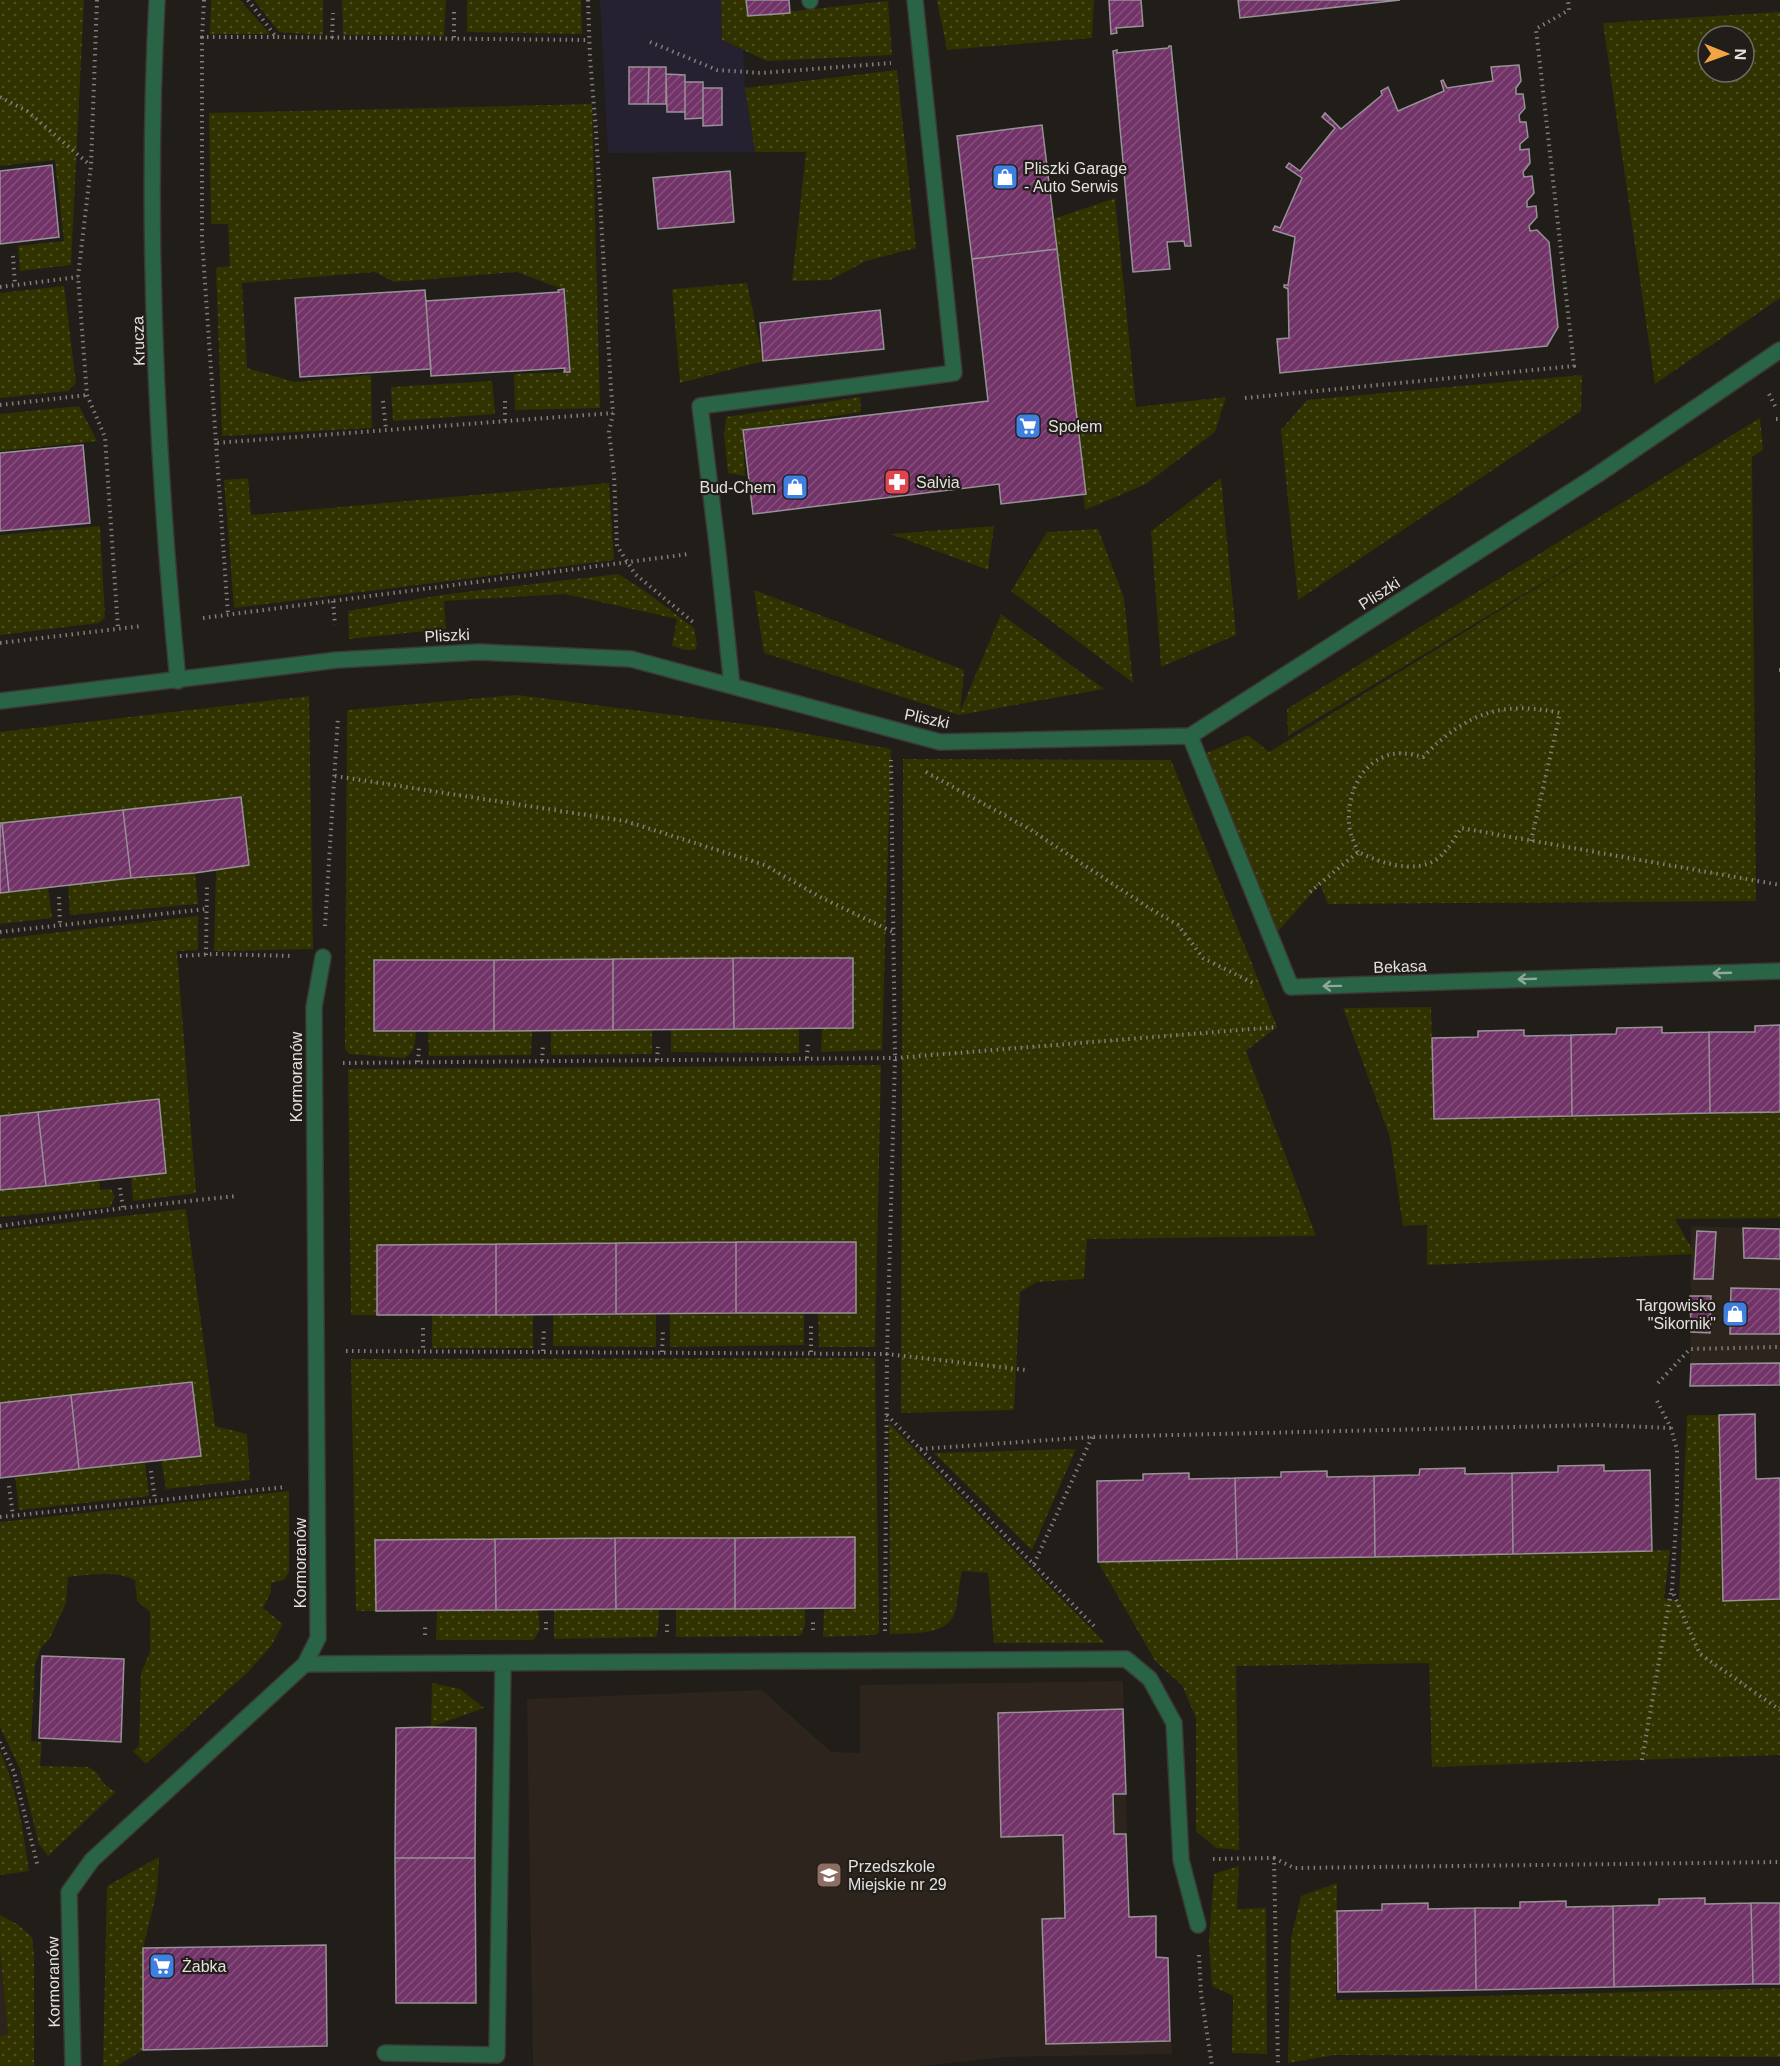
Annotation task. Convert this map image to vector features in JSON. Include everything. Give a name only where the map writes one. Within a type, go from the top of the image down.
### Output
[{"type":"street","name":"Krucza","points":[[157,0],[153,63],[152,250],[160,472],[178,681]]},
{"type":"street","points":[[732,686],[700,406],[954,373],[915,0]]},
{"type":"street","name":"Pliszki","points":[[0,701],[338,660],[479,651],[631,659],[940,742],[1190,736],[1597,475],[1780,350]]},
{"type":"street","name":"Bekasa","points":[[1190,736],[1291,987],[1780,971]]},
{"type":"street","name":"Kormoranów","points":[[73,2066],[69,1892],[92,1860],[305,1665],[318,1638],[314,1007],[323,957]]},
{"type":"street","points":[[305,1665],[1126,1659],[1150,1679],[1174,1723],[1180,1860],[1198,1924]]},
{"type":"street","points":[[385,2053],[497,2055],[503,1663]]},
{"type":"path","points":[[97,0],[91,165],[78,277],[87,395],[105,437],[118,629]]},
{"type":"path","points":[[204,0],[202,238],[228,615]]},
{"type":"path","points":[[248,0],[276,37]]},
{"type":"path","points":[[588,0],[613,413],[609,432],[618,546],[635,574],[696,625]]},
{"type":"path","points":[[1245,398],[1574,366],[1536,29],[1569,10],[1568,0]]},
{"type":"path","points":[[454,12],[454,39]]},
{"type":"path","points":[[332,38],[333,13]]},
{"type":"path","points":[[202,36],[589,40]]},
{"type":"path","points":[[650,42],[717,70],[761,73],[921,60]]},
{"type":"path","points":[[0,97],[27,111],[91,165]]},
{"type":"path","points":[[13,256],[15,285]]},
{"type":"path","points":[[0,286],[78,277]]},
{"type":"path","points":[[0,405],[87,395]]},
{"type":"path","points":[[505,400],[505,421]]},
{"type":"path","points":[[383,401],[386,430]]},
{"type":"path","points":[[216,443],[613,413]]},
{"type":"path","points":[[198,619],[628,563],[703,552],[717,544]]},
{"type":"path","points":[[333,601],[335,625]]},
{"type":"path","points":[[0,643],[147,625]]},
{"type":"path","points":[[1531,841],[1560,713],[1538,708],[1509,708],[1483,714],[1460,724],[1442,737],[1423,757],[1408,753],[1387,755],[1366,768],[1351,795],[1349,826],[1358,852],[1377,861],[1405,866],[1431,863],[1449,847],[1461,828],[1531,841],[1780,885]]},
{"type":"path","points":[[180,956],[323,957],[338,717]]},
{"type":"path","points":[[885,1635],[886,1354],[895,1058],[891,749]]},
{"type":"path","points":[[923,771],[1031,830],[1178,925],[1203,958],[1261,987]]},
{"type":"path","points":[[335,776],[625,821],[765,866],[822,898],[893,932]]},
{"type":"path","points":[[1310,892],[1358,852]]},
{"type":"path","points":[[206,955],[207,883]]},
{"type":"path","points":[[59,897],[60,926]]},
{"type":"path","points":[[0,932],[206,909]]},
{"type":"path","points":[[339,1063],[895,1058],[1277,1026]]},
{"type":"path","points":[[807,1058],[808,1043]]},
{"type":"path","points":[[542,1061],[543,1044]]},
{"type":"path","points":[[418,1062],[419,1047]]},
{"type":"path","points":[[657,1060],[658,1047]]},
{"type":"path","points":[[120,1188],[123,1208]]},
{"type":"path","points":[[0,1226],[123,1208],[236,1196]]},
{"type":"path","points":[[811,1326],[811,1352]]},
{"type":"path","points":[[423,1328],[423,1351]]},
{"type":"path","points":[[543,1352],[544,1329]]},
{"type":"path","points":[[662,1352],[663,1329]]},
{"type":"path","points":[[1658,1383],[1690,1349],[1780,1347]]},
{"type":"path","points":[[342,1351],[886,1354],[1026,1370]]},
{"type":"path","points":[[1642,1760],[1671,1590],[1677,1506],[1677,1450],[1671,1428],[1657,1401]]},
{"type":"path","points":[[886,1414],[1126,1659]]},
{"type":"path","points":[[920,1449],[1092,1437],[1585,1425],[1671,1428]]},
{"type":"path","points":[[1034,1564],[1092,1437]]},
{"type":"path","points":[[152,1471],[155,1500]]},
{"type":"path","points":[[9,1486],[13,1516]]},
{"type":"path","points":[[0,1517],[292,1486]]},
{"type":"path","points":[[1671,1590],[1700,1654],[1780,1710]]},
{"type":"path","points":[[0,1742],[14,1772],[38,1868]]},
{"type":"path","points":[[1274,1858],[1278,2066]]},
{"type":"path","points":[[1180,1860],[1274,1858],[1294,1868],[1780,1862]]},
{"type":"path","points":[[1198,1924],[1201,1994],[1212,2066]]},
{"type":"shaded area","points":[[0,0],[84,0],[71,265],[20,271],[18,246],[64,241],[55,160],[0,166]]},
{"type":"shaded area","points":[[211,0],[240,0],[270,34],[210,34]]},
{"type":"shaded area","points":[[254,0],[323,0],[323,35],[279,32]]},
{"type":"shaded area","points":[[342,0],[446,0],[444,36],[343,35]]},
{"type":"shaded area","points":[[467,0],[581,0],[582,34],[467,32]]},
{"type":"shaded area","points":[[600,0],[721,0],[722,40],[743,50],[745,88],[755,152],[608,153]]},
{"type":"shaded area","points":[[721,0],[746,0],[748,16],[888,1],[892,55],[767,61],[722,40]]},
{"type":"shaded area","points":[[937,0],[1094,0],[1092,38],[947,50]]},
{"type":"shaded area","points":[[1780,12],[1780,298],[1655,384],[1603,23]]},
{"type":"shaded area","points":[[897,70],[916,248],[866,261],[830,280],[792,281],[806,152],[755,152],[745,88]]},
{"type":"shaded area","points":[[592,104],[600,408],[515,410],[514,374],[570,372],[565,290],[517,272],[394,282],[375,272],[242,283],[247,368],[295,382],[371,375],[372,428],[222,436],[216,268],[230,266],[228,224],[211,224],[209,113]]},
{"type":"shaded area","points":[[1115,198],[1136,407],[1226,397],[1215,432],[1146,484],[1085,510],[1053,219]]},
{"type":"shaded area","points":[[747,283],[763,361],[680,383],[672,289]]},
{"type":"shaded area","points":[[64,286],[76,383],[68,391],[0,398],[0,293]]},
{"type":"shaded area","points":[[1582,375],[1581,411],[1298,600],[1281,430],[1307,400]]},
{"type":"shaded area","points":[[492,381],[495,414],[393,421],[391,387]]},
{"type":"shaded area","points":[[860,397],[861,412],[743,430],[745,476],[728,473],[724,434],[726,417]]},
{"type":"shaded area","points":[[79,406],[97,441],[0,451],[0,414]]},
{"type":"shaded area","points":[[1760,418],[1763,450],[1752,457],[1756,901],[1328,904],[1320,884],[1272,938],[1198,757],[1248,735],[1269,752],[1639,525],[1288,736],[1287,709]]},
{"type":"shaded area","points":[[248,478],[251,515],[609,483],[614,560],[234,608],[224,480]]},
{"type":"shaded area","points":[[1221,478],[1236,635],[1161,667],[1151,531]]},
{"type":"shaded area","points":[[100,526],[105,617],[99,623],[0,635],[0,535]]},
{"type":"shaded area","points":[[994,526],[988,570],[891,534]]},
{"type":"shaded area","points":[[1098,529],[1124,598],[1133,683],[1011,591],[1047,532]]},
{"type":"shaded area","points":[[618,574],[694,628],[697,645],[695,650],[672,646],[677,619],[565,594],[444,601],[446,629],[349,639],[348,611],[441,595]]},
{"type":"shaded area","points":[[754,590],[964,670],[960,712],[1001,614],[1104,689],[959,715],[764,653]]},
{"type":"shaded area","points":[[517,695],[775,728],[891,749],[882,1050],[821,1052],[822,1029],[853,1028],[852,958],[374,960],[374,1031],[416,1031],[414,1047],[411,1053],[404,1058],[349,1054],[345,1049],[347,710]]},
{"type":"shaded area","points":[[309,696],[313,949],[214,951],[216,869],[249,865],[241,797],[0,823],[0,732]]},
{"type":"shaded area","points":[[903,759],[1171,760],[1277,1027],[1246,1051],[1316,1236],[1087,1239],[1084,1279],[1037,1282],[1020,1292],[1014,1410],[901,1413]]},
{"type":"shaded area","points":[[195,873],[198,904],[70,915],[68,885]]},
{"type":"shaded area","points":[[48,888],[52,918],[0,924],[0,893]]},
{"type":"shaded area","points":[[198,916],[198,950],[177,951],[196,1193],[133,1201],[131,1177],[166,1173],[158,1099],[0,1116],[0,939]]},
{"type":"shaded area","points":[[1431,1007],[1434,1119],[1780,1112],[1780,1218],[1675,1219],[1695,1254],[1427,1265],[1427,1225],[1403,1226],[1390,1137],[1343,1008]]},
{"type":"shaded area","points":[[671,1029],[799,1029],[799,1053],[671,1052]]},
{"type":"shaded area","points":[[652,1030],[652,1054],[551,1055],[551,1031]]},
{"type":"shaded area","points":[[428,1031],[532,1031],[531,1055],[429,1056]]},
{"type":"shaded area","points":[[881,1065],[875,1347],[819,1347],[818,1313],[855,1242],[377,1245],[377,1315],[351,1315],[348,1069]]},
{"type":"shaded area","points":[[99,1180],[100,1190],[111,1189],[115,1197],[110,1207],[0,1217],[0,1190]]},
{"type":"shaded area","points":[[186,1209],[215,1426],[247,1434],[250,1480],[166,1489],[161,1460],[200,1455],[192,1382],[0,1403],[0,1230]]},
{"type":"shaded area","name":"Targowisko \"Sikornik\"","points":[[1691,1226],[1780,1229],[1780,1385],[1690,1386]]},
{"type":"shaded area","points":[[804,1313],[804,1345],[670,1347],[670,1314]]},
{"type":"shaded area","points":[[533,1314],[533,1348],[432,1348],[432,1315]]},
{"type":"shaded area","points":[[553,1314],[656,1314],[656,1347],[553,1346]]},
{"type":"shaded area","points":[[875,1358],[879,1632],[876,1635],[823,1637],[824,1608],[855,1608],[855,1537],[376,1540],[376,1611],[356,1611],[351,1359]]},
{"type":"shaded area","points":[[1687,1415],[1719,1415],[1723,1600],[1780,1599],[1780,1755],[1432,1767],[1429,1663],[1236,1666],[1239,1850],[1216,1848],[1196,1831],[1196,1718],[1182,1685],[1156,1662],[1098,1562],[1670,1550],[1664,1598],[1679,1601]]},
{"type":"shaded area","points":[[889,1423],[1105,1643],[994,1643],[988,1573],[962,1571],[955,1613],[948,1623],[941,1628],[924,1632],[890,1634]]},
{"type":"shaded area","points":[[1076,1449],[1032,1550],[934,1453]]},
{"type":"shaded area","points":[[145,1462],[149,1496],[19,1510],[15,1476]]},
{"type":"shaded area","points":[[289,1491],[289,1572],[284,1580],[271,1583],[271,1592],[263,1608],[283,1624],[271,1646],[248,1672],[146,1764],[133,1751],[139,1746],[141,1673],[150,1652],[150,1612],[137,1601],[135,1580],[128,1577],[93,1574],[68,1577],[66,1603],[50,1638],[41,1648],[35,1664],[31,1741],[42,1742],[40,1766],[88,1767],[96,1772],[105,1785],[116,1792],[48,1856],[39,1844],[20,1769],[0,1727],[0,1522]]},
{"type":"shaded area","points":[[805,1608],[805,1624],[802,1634],[798,1636],[676,1637],[676,1609]]},
{"type":"shaded area","points":[[659,1609],[656,1637],[554,1639],[554,1610]]},
{"type":"shaded area","points":[[437,1610],[538,1610],[540,1629],[534,1640],[436,1640]]},
{"type":"shaded area","name":"Przedszkole Miejskie nr 29","points":[[1123,1681],[1129,1916],[1156,1916],[1156,1957],[1168,1958],[1172,2054],[1005,2057],[923,2066],[533,2066],[527,1699],[762,1690],[831,1752],[860,1753],[860,1685]]},
{"type":"shaded area","points":[[432,1683],[460,1689],[484,1708],[431,1727]]},
{"type":"shaded area","points":[[0,1751],[15,1795],[29,1871],[0,1875]]},
{"type":"shaded area","points":[[159,1857],[157,1891],[143,1948],[143,2050],[117,2066],[103,2066],[107,1886]]},
{"type":"shaded area","points":[[1239,1866],[1237,1909],[1266,1908],[1267,2054],[1232,2053],[1233,1996],[1212,1986],[1209,1942],[1214,1874]]},
{"type":"shaded area","points":[[1337,1883],[1336,2000],[1780,1988],[1780,2057],[1335,2055],[1288,2063],[1291,1938],[1301,1896]]},
{"type":"shaded area","points":[[0,1915],[17,1924],[32,1937],[34,2066],[0,2066],[0,2036],[8,2034],[0,1949]]},
{"type":"shaded area","points":[[0,1949],[8,2034],[0,2036]]},
{"type":"building","points":[[746,0],[789,0],[790,13],[748,16]]},
{"type":"building","points":[[1109,0],[1141,0],[1143,26],[1116,28],[1117,33],[1111,34]]},
{"type":"building","points":[[1238,0],[1400,0],[1240,18]]},
{"type":"building","points":[[1171,46],[1191,246],[1185,246],[1184,241],[1167,242],[1170,269],[1133,272],[1113,51],[1117,50],[1117,53],[1168,48]]},
{"type":"building","points":[[1519,65],[1521,81],[1516,88],[1516,94],[1523,94],[1525,108],[1519,115],[1520,122],[1526,122],[1528,137],[1520,144],[1520,150],[1529,149],[1530,163],[1523,172],[1524,177],[1532,176],[1534,193],[1527,201],[1527,207],[1536,206],[1537,217],[1529,226],[1530,231],[1537,230],[1549,242],[1558,327],[1547,346],[1280,373],[1277,339],[1289,338],[1288,289],[1284,285],[1288,285],[1295,237],[1273,230],[1275,226],[1280,228],[1302,178],[1286,167],[1289,163],[1300,171],[1335,128],[1322,117],[1325,113],[1341,129],[1382,95],[1381,91],[1388,87],[1398,111],[1444,91],[1441,81],[1443,80],[1447,88],[1493,81],[1491,67]]},
{"type":"building","points":[[629,67],[649,67],[648,104],[629,104]]},
{"type":"building","points":[[649,67],[666,67],[666,104],[648,104]]},
{"type":"building","points":[[666,74],[685,75],[685,112],[667,112]]},
{"type":"building","points":[[685,82],[703,82],[703,118],[685,119]]},
{"type":"building","points":[[703,88],[722,88],[722,125],[703,126]]},
{"type":"building","name":"Pliszki Garage - Auto Serwis","points":[[1042,125],[1057,249],[972,259],[957,136]]},
{"type":"building","points":[[52,165],[59,237],[0,244],[0,171]]},
{"type":"building","points":[[730,171],[734,222],[658,229],[653,178]]},
{"type":"building","points":[[1057,249],[1086,494],[1001,504],[999,484],[753,514],[743,430],[988,401],[972,259]]},
{"type":"building","points":[[564,289],[570,372],[564,372],[565,368],[431,376],[426,301],[559,292],[558,290]]},
{"type":"building","points":[[425,290],[431,369],[300,377],[295,298]]},
{"type":"building","points":[[880,310],[884,349],[763,361],[760,323]]},
{"type":"building","points":[[83,445],[90,523],[0,531],[0,453]]},
{"type":"building","points":[[241,797],[249,865],[195,873],[131,878],[123,810]]},
{"type":"building","points":[[123,810],[131,878],[9,892],[2,823]]},
{"type":"building","points":[[0,823],[2,823],[9,892],[0,893]]},
{"type":"building","points":[[733,958],[734,1029],[613,1030],[613,959]]},
{"type":"building","points":[[733,958],[853,958],[853,1028],[734,1029]]},
{"type":"building","points":[[613,959],[613,1030],[494,1031],[494,960]]},
{"type":"building","points":[[374,960],[494,960],[494,1031],[374,1031]]},
{"type":"building","points":[[1780,1025],[1780,1112],[1710,1113],[1709,1032],[1755,1032],[1755,1026]]},
{"type":"building","points":[[1662,1027],[1662,1033],[1709,1032],[1710,1113],[1572,1116],[1571,1035],[1616,1034],[1617,1028]]},
{"type":"building","points":[[1524,1030],[1524,1036],[1571,1035],[1572,1116],[1434,1119],[1432,1038],[1478,1037],[1478,1031]]},
{"type":"building","points":[[159,1099],[166,1173],[46,1186],[38,1112]]},
{"type":"building","points":[[38,1112],[46,1186],[0,1190],[0,1116]]},
{"type":"building","points":[[1743,1228],[1780,1229],[1780,1259],[1744,1258]]},
{"type":"building","points":[[1697,1231],[1716,1232],[1713,1279],[1694,1279]]},
{"type":"building","points":[[736,1242],[736,1313],[616,1314],[616,1243]]},
{"type":"building","points":[[736,1242],[856,1242],[856,1313],[736,1313]]},
{"type":"building","points":[[616,1243],[616,1314],[496,1315],[496,1244]]},
{"type":"building","points":[[496,1244],[496,1315],[377,1315],[377,1245]]},
{"type":"building","points":[[1731,1288],[1780,1289],[1780,1334],[1730,1334]]},
{"type":"building","points":[[1690,1296],[1711,1296],[1710,1333],[1691,1332]]},
{"type":"building","points":[[1780,1363],[1780,1385],[1690,1386],[1691,1364]]},
{"type":"building","points":[[192,1382],[201,1456],[79,1469],[71,1395]]},
{"type":"building","points":[[71,1395],[79,1469],[0,1478],[0,1403]]},
{"type":"building","points":[[1755,1414],[1756,1479],[1780,1478],[1780,1599],[1723,1601],[1719,1415]]},
{"type":"building","points":[[1604,1465],[1604,1471],[1650,1470],[1652,1551],[1513,1554],[1512,1473],[1558,1472],[1558,1466]]},
{"type":"building","points":[[1465,1468],[1465,1474],[1512,1473],[1513,1554],[1375,1557],[1374,1476],[1419,1475],[1420,1469]]},
{"type":"building","points":[[1327,1471],[1327,1477],[1374,1476],[1375,1557],[1237,1559],[1235,1478],[1281,1477],[1281,1472]]},
{"type":"building","points":[[1189,1473],[1189,1479],[1235,1478],[1237,1559],[1098,1562],[1097,1481],[1143,1480],[1143,1474]]},
{"type":"building","points":[[855,1537],[855,1608],[735,1609],[735,1538]]},
{"type":"building","points":[[615,1538],[616,1609],[496,1610],[495,1539]]},
{"type":"building","points":[[615,1538],[735,1538],[735,1609],[616,1609]]},
{"type":"building","points":[[495,1539],[496,1610],[376,1611],[375,1540]]},
{"type":"building","points":[[42,1656],[124,1659],[121,1742],[39,1738]]},
{"type":"building","points":[[1123,1709],[1126,1794],[1113,1794],[1114,1834],[1126,1834],[1129,1917],[1156,1916],[1156,1957],[1168,1958],[1170,2041],[1046,2044],[1042,1919],[1065,1918],[1063,1835],[1001,1837],[998,1713]]},
{"type":"building","points":[[396,1728],[476,1728],[475,1858],[395,1858]]},
{"type":"building","points":[[395,1858],[475,1858],[476,2003],[396,2003]]},
{"type":"building","points":[[1705,1898],[1705,1904],[1751,1903],[1753,1984],[1614,1987],[1613,1906],[1659,1905],[1659,1899]]},
{"type":"building","points":[[1566,1901],[1566,1907],[1613,1906],[1614,1987],[1476,1990],[1475,1908],[1520,1908],[1520,1902]]},
{"type":"building","points":[[1428,1903],[1428,1909],[1475,1908],[1476,1990],[1338,1992],[1337,1911],[1382,1910],[1382,1904]]},
{"type":"building","points":[[1751,1903],[1780,1903],[1780,1984],[1753,1984]]},
{"type":"building","points":[[326,1945],[327,2046],[143,2050],[143,1948]]},
{"type":"place","name":"Pliszki Garage - Auto Serwis","points":[[1005,177]]},
{"type":"place","name":"Społem","points":[[1028,426]]},
{"type":"place","name":"Salvia","points":[[897,482]]},
{"type":"place","name":"Bud-Chem","points":[[795,487]]},
{"type":"place","name":"Targowisko \"Sikornik\"","points":[[1735,1314]]},
{"type":"place","name":"Przedszkole Miejskie nr 29","points":[[829,1875]]},
{"type":"place","name":"Żabka","points":[[162,1966]]}]
